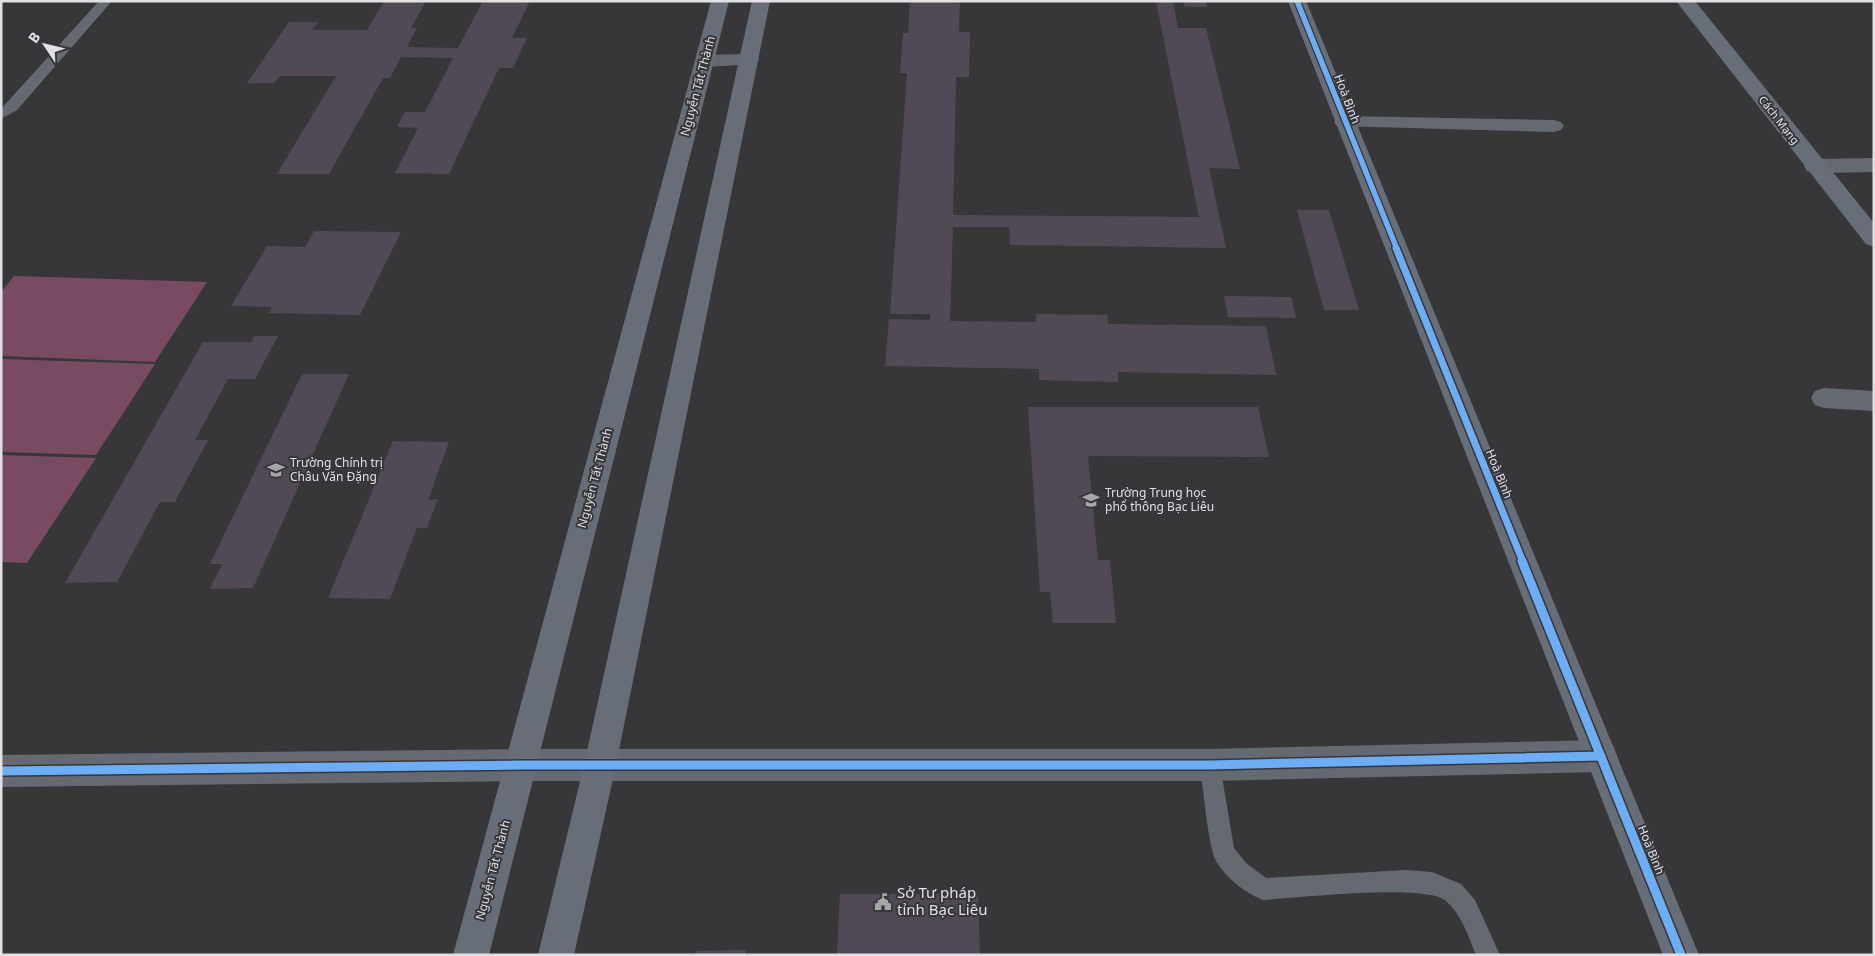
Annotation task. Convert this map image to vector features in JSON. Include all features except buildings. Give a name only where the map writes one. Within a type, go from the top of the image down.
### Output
[{"type":"street","name":"Nguyễn Tất Thành","points":[[471,955],[720,1]]},
{"type":"street","points":[[556,955],[600,765],[761,1]]},
{"type":"street","name":"Hoà Bình","points":[[1297,1],[1344,122],[1681,955]]},
{"type":"street","name":"Cách Mạng","points":[[1685,1],[1874,239]]},
{"type":"street","points":[[705,61],[750,60]]},
{"type":"street","points":[[1344,122],[1554,126]]},
{"type":"street","points":[[1815,166],[1874,165]]},
{"type":"street","points":[[1824,398],[1874,401]]},
{"type":"street","points":[[1,771],[520,765],[1210,766],[1601,756]]},
{"type":"lane","points":[[1,115],[12,107],[106,1]]},
{"type":"lane","points":[[1210,766],[1224,853],[1238,872],[1263,889],[1406,882],[1432,883],[1453,892],[1467,908],[1488,955]]},
{"type":"shaded area","points":[[14,276],[207,282],[155,362],[1,356],[1,292]]},
{"type":"shaded area","points":[[1,359],[155,364],[96,455],[1,452]]},
{"type":"shaded area","points":[[1,455],[96,458],[27,563],[1,562]]},
{"type":"cycle path","points":[[1297,1],[1681,955]]},
{"type":"cycle path","points":[[1,771],[521,765],[1210,765],[1601,756]]},
{"type":"place","name":"Trường Chính trị Châu Văn Đặng","points":[[276,470]]},
{"type":"place","name":"Trường Trung học phổ thông Bạc Liêu","points":[[1091,500]]},
{"type":"place","name":"Sở Tư pháp tỉnh Bạc Liêu","points":[[883,902]]}]
